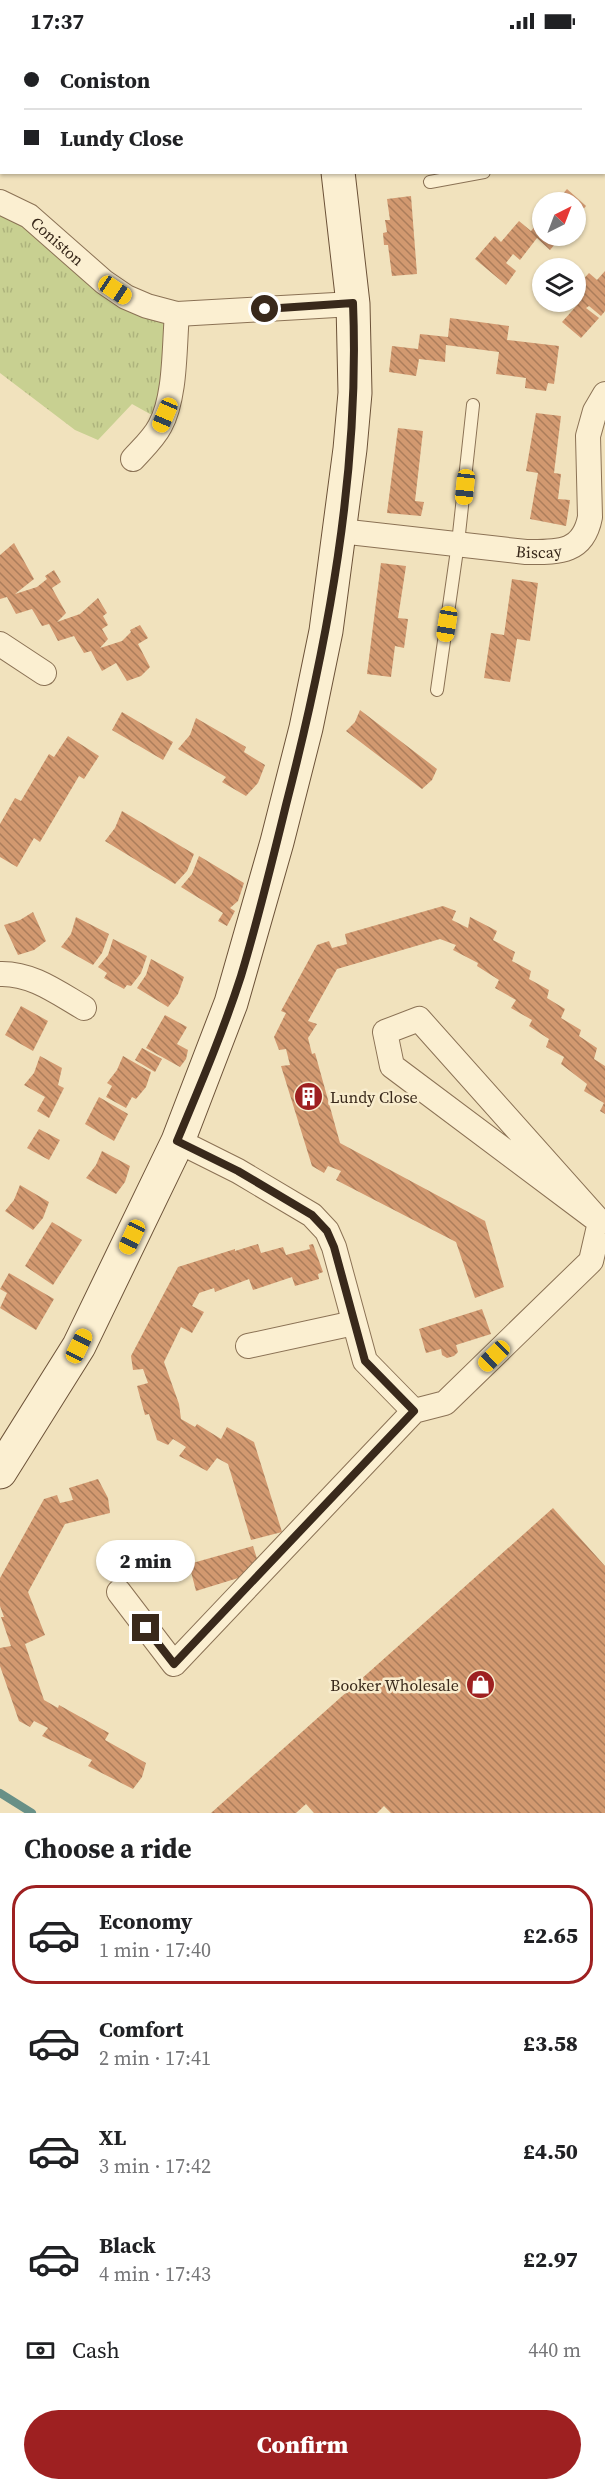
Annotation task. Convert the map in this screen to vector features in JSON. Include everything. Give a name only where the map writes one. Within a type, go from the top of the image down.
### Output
[{"type":"street","points":[[0,1472],[79,1346],[177,1141],[231,1003],[251,939],[306,728],[326,631],[340,531],[355,393],[353,303],[338,174]]},
{"type":"street","name":"Coniston","points":[[0,202],[29,216],[105,282],[126,297],[147,306],[177,314],[353,303]]},
{"type":"street","points":[[134,459],[160,427],[165,415],[170,389],[177,314]]},
{"type":"street","name":"Biscay","points":[[340,531],[548,552],[573,547],[583,537],[590,517],[588,436],[596,411],[605,394]]},
{"type":"street","points":[[0,644],[44,673]]},
{"type":"street","points":[[0,974],[24,976],[38,981],[84,1008]]},
{"type":"street","points":[[419,1019],[600,1222],[392,1066],[385,1032],[419,1019]]},
{"type":"street","points":[[177,1141],[238,1171],[312,1215],[327,1231],[334,1247],[365,1361],[414,1411]]},
{"type":"street","points":[[119,1592],[174,1664],[414,1411],[445,1403],[591,1261],[600,1222]]},
{"type":"street","points":[[248,1346],[354,1323]]},
{"type":"lane","points":[[430,182],[473,174]]},
{"type":"lane","points":[[437,690],[459,543],[473,405]]},
{"type":"green space","points":[[0,202],[104,282],[177,314],[165,415],[150,414],[132,404],[98,440],[75,430],[0,373]]},
{"type":"building","points":[[411,196],[417,274],[392,276],[388,245],[384,245],[383,233],[387,232],[385,220],[390,220],[387,199]]},
{"type":"building","points":[[519,221],[531,231],[532,244],[520,260],[513,254],[506,263],[516,271],[506,285],[475,259],[495,236],[501,242]]},
{"type":"building","points":[[605,271],[605,311],[601,316],[589,306],[586,308],[586,276],[589,273],[597,280]]},
{"type":"building","points":[[586,308],[599,318],[581,338],[562,322],[571,312],[586,312]]},
{"type":"building","points":[[450,318],[509,326],[507,340],[559,346],[554,384],[548,383],[546,391],[525,388],[526,378],[496,374],[499,352],[446,345],[445,362],[419,359],[416,376],[389,372],[392,346],[418,349],[420,334],[448,337]]},
{"type":"building","points":[[536,413],[561,416],[554,473],[561,474],[558,499],[570,500],[566,526],[530,519],[538,473],[526,471]]},
{"type":"building","points":[[398,428],[423,431],[415,501],[424,502],[421,516],[387,513]]},
{"type":"building","points":[[14,543],[34,579],[15,594],[37,587],[47,579],[45,576],[54,570],[61,582],[52,588],[66,613],[57,622],[80,614],[98,598],[107,613],[103,616],[108,625],[102,629],[108,639],[100,648],[122,641],[131,632],[130,630],[140,625],[148,638],[138,644],[150,667],[141,676],[127,681],[116,663],[102,671],[91,651],[84,653],[74,636],[58,641],[49,624],[42,626],[32,609],[16,614],[7,597],[0,599],[0,555]]},
{"type":"building","points":[[381,563],[406,566],[398,618],[408,619],[404,648],[395,646],[391,677],[367,674]]},
{"type":"building","points":[[512,579],[538,583],[530,641],[517,639],[510,682],[484,678],[491,633],[504,635]]},
{"type":"building","points":[[360,710],[437,769],[432,780],[422,789],[346,731],[355,722]]},
{"type":"building","points":[[122,712],[173,742],[163,760],[112,730]]},
{"type":"building","points":[[196,718],[246,747],[244,752],[265,765],[258,783],[246,796],[222,782],[226,777],[178,749],[190,735]]},
{"type":"building","points":[[68,736],[99,756],[84,779],[79,776],[40,842],[34,838],[17,867],[0,857],[0,824],[15,798],[21,801],[49,754],[54,757]]},
{"type":"building","points":[[122,811],[194,854],[187,871],[175,884],[105,841],[115,828]]},
{"type":"building","points":[[199,856],[244,883],[238,901],[230,908],[235,911],[227,926],[218,921],[223,913],[181,887],[192,874]]},
{"type":"building","name":"Lundy Close","points":[[443,906],[456,911],[452,920],[468,928],[470,917],[497,931],[493,940],[515,952],[512,961],[531,971],[529,979],[549,990],[547,998],[565,1009],[561,1018],[581,1030],[579,1036],[597,1048],[594,1059],[605,1066],[605,1114],[600,1111],[604,1103],[584,1091],[587,1084],[561,1064],[564,1057],[546,1047],[549,1039],[529,1026],[532,1020],[511,1008],[516,1000],[495,988],[499,980],[477,966],[478,963],[453,950],[456,945],[440,939],[337,969],[308,1021],[317,1024],[308,1038],[312,1054],[315,1053],[340,1143],[485,1221],[504,1287],[475,1298],[456,1242],[336,1180],[341,1171],[328,1166],[324,1173],[312,1166],[281,1066],[290,1065],[286,1049],[279,1050],[274,1037],[286,1013],[281,1011],[317,945],[329,941],[332,948],[347,944],[345,934]]},
{"type":"building","points":[[33,912],[46,941],[34,950],[18,955],[4,925],[20,920]]},
{"type":"building","points":[[76,917],[109,934],[102,953],[93,965],[61,947],[71,934]]},
{"type":"building","points":[[113,939],[147,956],[141,973],[131,986],[127,985],[124,989],[104,978],[107,973],[98,967],[108,955]]},
{"type":"building","points":[[151,959],[184,977],[178,994],[168,1007],[137,988],[146,975]]},
{"type":"building","points":[[21,1006],[48,1021],[33,1051],[5,1035]]},
{"type":"building","points":[[165,1015],[187,1027],[177,1044],[188,1050],[186,1059],[180,1067],[146,1048]]},
{"type":"building","points":[[142,1048],[162,1059],[155,1072],[135,1060]]},
{"type":"building","points":[[40,1056],[62,1068],[58,1085],[64,1088],[49,1118],[37,1111],[45,1097],[24,1085],[34,1073]]},
{"type":"building","points":[[123,1056],[151,1072],[146,1087],[136,1099],[132,1097],[126,1108],[106,1097],[112,1086],[107,1083],[117,1070]]},
{"type":"building","points":[[99,1097],[128,1114],[114,1141],[85,1124]]},
{"type":"building","points":[[39,1129],[60,1140],[49,1160],[27,1148]]},
{"type":"building","points":[[102,1151],[130,1166],[125,1182],[116,1194],[86,1178],[96,1165]]},
{"type":"building","points":[[20,1185],[49,1202],[43,1218],[33,1230],[5,1211],[14,1200]]},
{"type":"building","points":[[52,1222],[82,1240],[53,1285],[25,1266]]},
{"type":"building","points":[[258,1244],[261,1253],[283,1247],[286,1255],[310,1249],[309,1245],[313,1244],[323,1272],[318,1274],[319,1279],[295,1286],[292,1277],[253,1290],[249,1279],[215,1292],[214,1288],[199,1293],[192,1306],[204,1312],[192,1333],[181,1327],[164,1362],[179,1404],[181,1419],[195,1427],[197,1424],[221,1439],[227,1427],[254,1442],[282,1532],[251,1540],[228,1464],[217,1458],[207,1471],[179,1456],[186,1447],[173,1439],[168,1445],[157,1440],[149,1414],[145,1415],[137,1386],[148,1383],[143,1369],[133,1370],[131,1356],[178,1267]]},
{"type":"building","points":[[9,1273],[54,1299],[36,1330],[0,1308],[7,1293],[0,1289]]},
{"type":"building","points":[[482,1309],[491,1334],[456,1345],[458,1352],[454,1356],[447,1358],[442,1355],[441,1349],[426,1353],[419,1329]]},
{"type":"building","points":[[98,1479],[108,1498],[110,1513],[65,1524],[28,1592],[45,1635],[25,1644],[44,1700],[58,1708],[59,1705],[109,1733],[105,1740],[146,1763],[142,1777],[133,1789],[88,1766],[92,1760],[42,1736],[48,1728],[34,1721],[30,1727],[19,1721],[0,1666],[0,1648],[11,1646],[1,1617],[4,1617],[0,1606],[0,1578],[44,1499],[57,1495],[60,1503],[73,1500],[69,1488]]},
{"type":"building","name":"Booker Wholesale","points":[[553,1508],[605,1566],[605,1813],[391,1813],[384,1806],[377,1813],[314,1813],[306,1804],[296,1813],[211,1813]]},
{"type":"building","points":[[253,1546],[261,1571],[196,1591],[189,1564]]},
{"type":"waterway","points":[[0,1793],[32,1813]]},
{"type":"place","name":"Lundy Close","points":[[309,1097]]},
{"type":"place","name":"Booker Wholesale","points":[[480,1685]]},
{"type":"route","points":[[146,1628],[174,1664],[414,1411],[365,1361],[334,1247],[327,1231],[312,1215],[291,1201],[238,1171],[177,1141],[204,1077],[241,973],[306,728],[326,631],[350,449],[355,393],[353,303],[265,309]]}]
